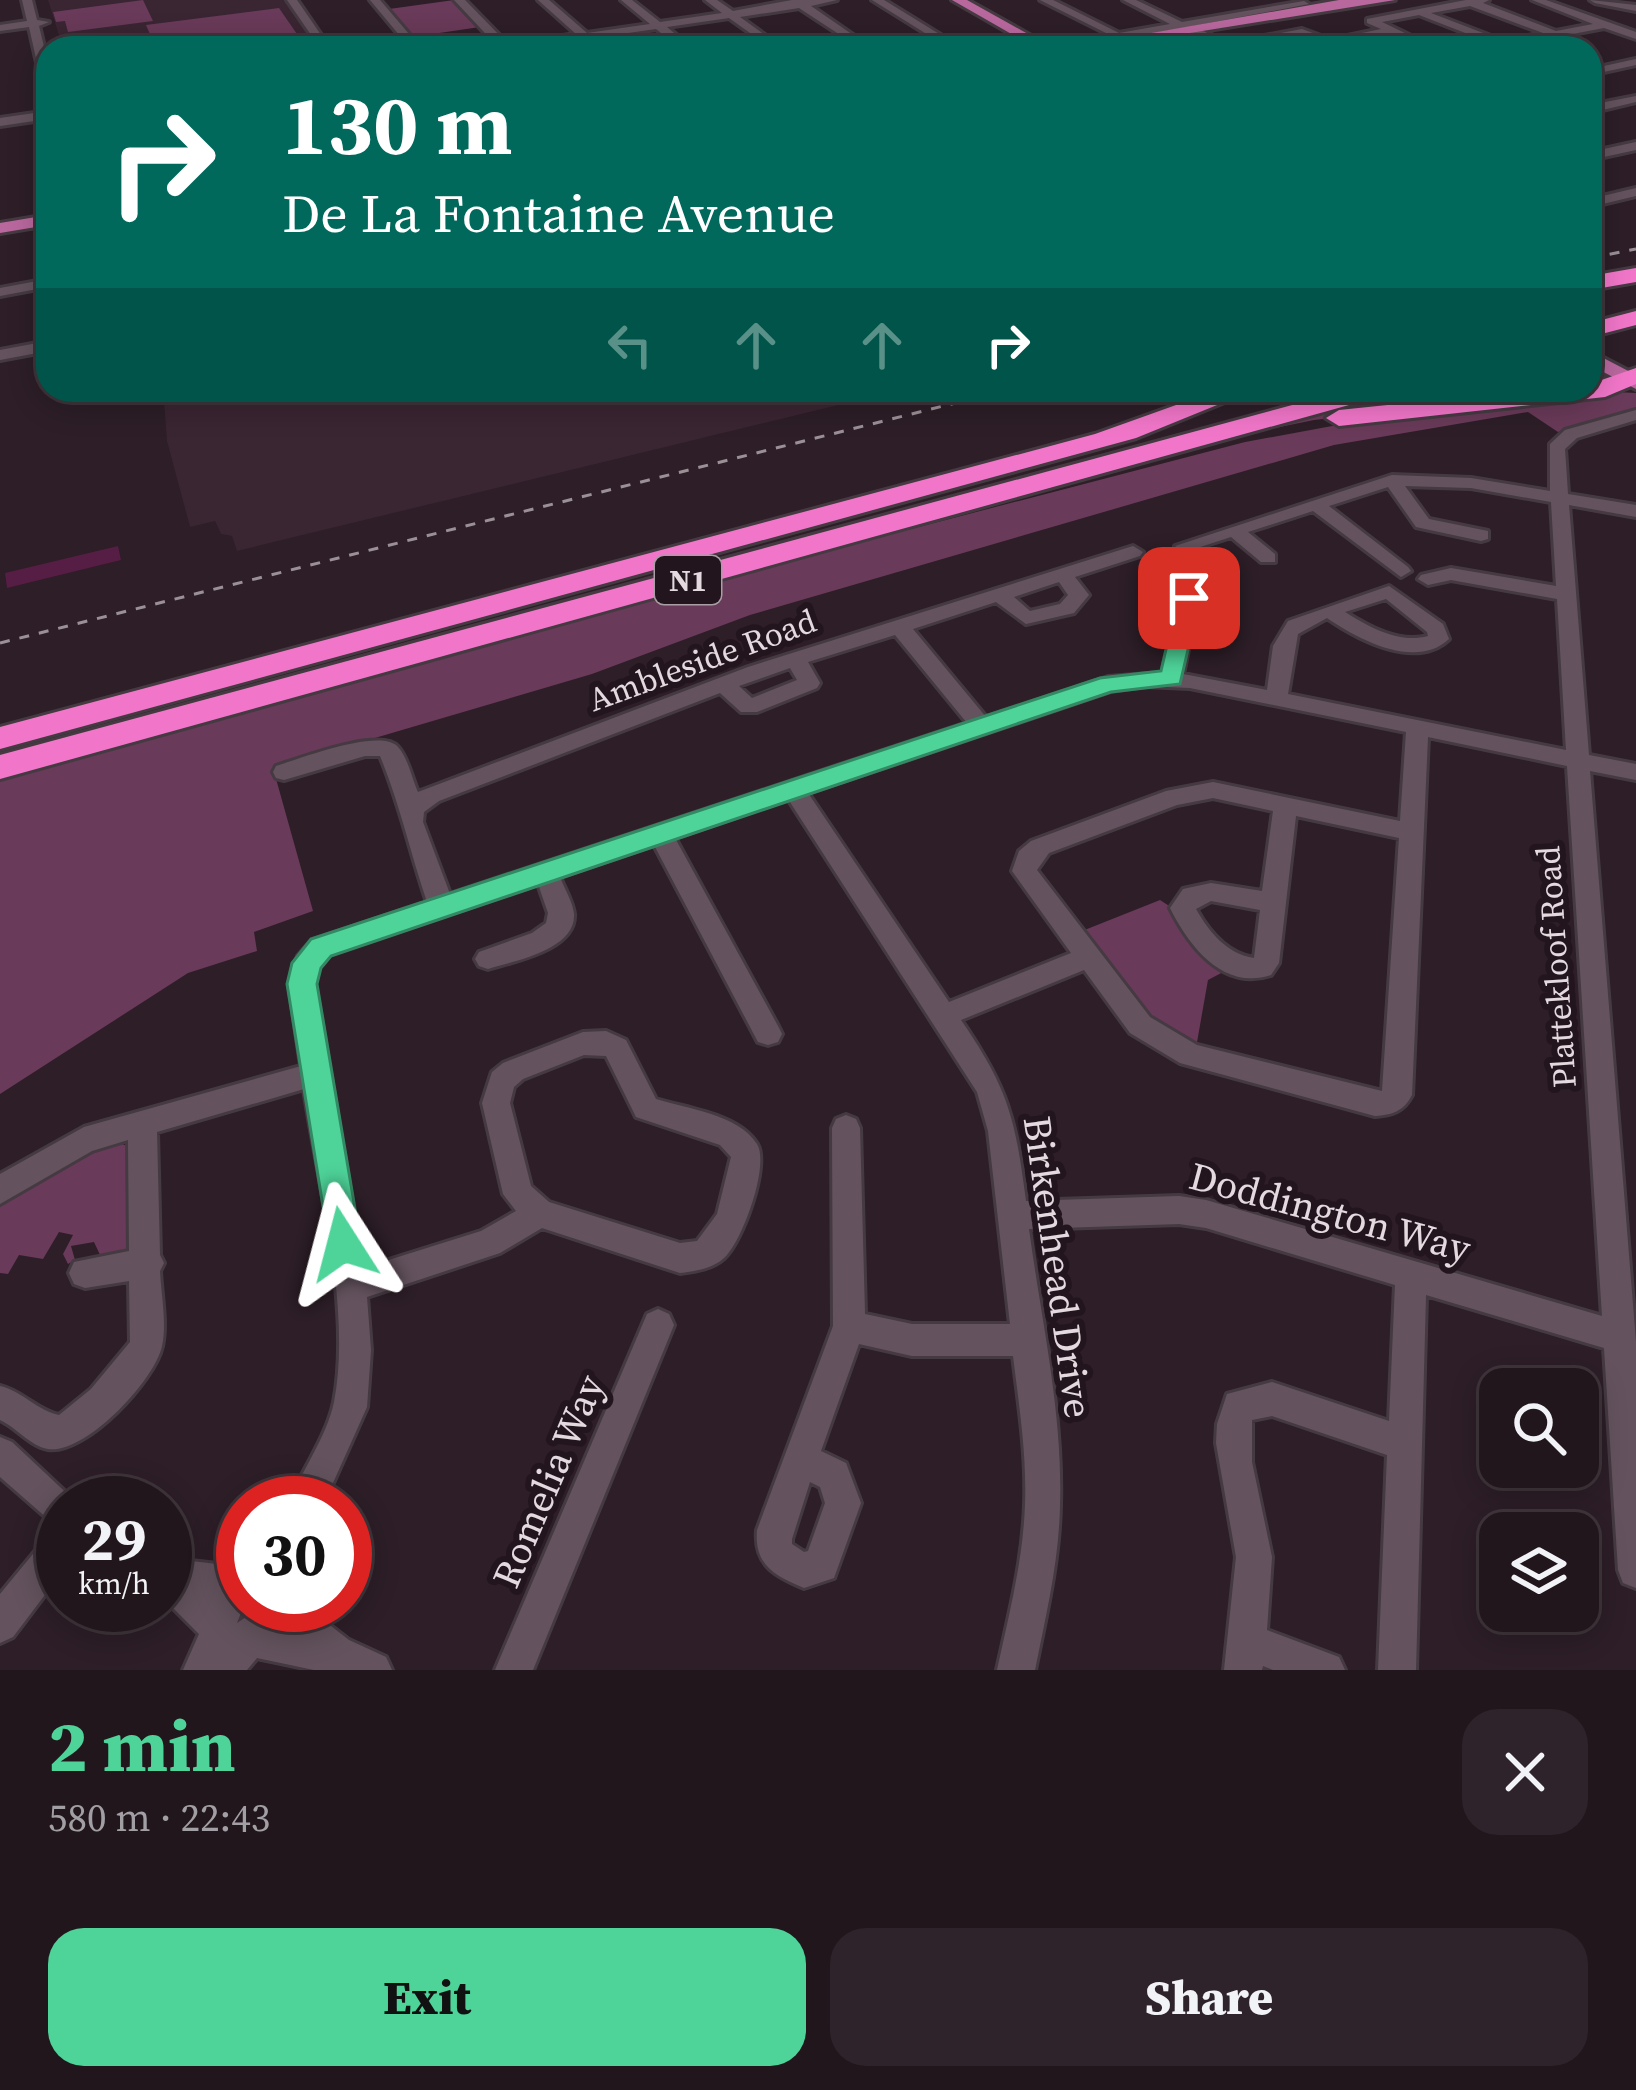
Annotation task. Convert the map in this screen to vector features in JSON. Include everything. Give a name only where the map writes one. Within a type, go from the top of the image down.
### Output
[{"type":"highway","points":[[1602,281],[1636,275]]},
{"type":"highway","points":[[1602,305],[1636,296]]},
{"type":"highway","points":[[1602,328],[1636,318]]},
{"type":"highway","points":[[1602,390],[1634,377]]},
{"type":"highway","points":[[1074,448],[1207,402]]},
{"type":"highway","name":"N1","points":[[0,738],[1243,402]]},
{"type":"highway","name":"N1","points":[[0,767],[1333,402]]},
{"type":"highway","points":[[761,561],[1253,435],[1348,417],[1491,402]]},
{"type":"main road","points":[[949,0],[1011,36]]},
{"type":"main road","points":[[958,0],[1024,36]]},
{"type":"main road","points":[[1148,36],[1362,0]]},
{"type":"main road","points":[[1159,36],[1389,0]]},
{"type":"main road","points":[[0,232],[36,226]]},
{"type":"main road","points":[[1602,358],[1634,377]]},
{"type":"street","points":[[27,0],[45,36]]},
{"type":"street","points":[[38,0],[41,36]]},
{"type":"street","points":[[292,0],[318,36]]},
{"type":"street","points":[[376,0],[406,36]]},
{"type":"street","points":[[459,0],[494,36]]},
{"type":"street","points":[[543,0],[584,36],[832,0]]},
{"type":"street","points":[[626,0],[671,36]]},
{"type":"street","points":[[710,0],[761,36]]},
{"type":"street","points":[[877,0],[937,36]]},
{"type":"street","points":[[1045,0],[1118,36],[1191,29],[1300,2]]},
{"type":"street","points":[[1128,0],[1206,36]]},
{"type":"street","points":[[1212,0],[1245,15]]},
{"type":"street","points":[[1402,36],[1372,21],[1484,0]]},
{"type":"street","points":[[1537,0],[1636,36]]},
{"type":"street","points":[[1595,0],[1636,8]]},
{"type":"street","points":[[797,2],[849,36]]},
{"type":"street","points":[[1470,2],[1554,34]]},
{"type":"street","points":[[1418,11],[1481,36]]},
{"type":"street","points":[[0,28],[39,23]]},
{"type":"street","points":[[1546,36],[1605,25]]},
{"type":"street","points":[[1363,36],[1390,31]]},
{"type":"street","points":[[1272,36],[1302,32],[1313,36]]},
{"type":"street","points":[[1602,69],[1636,62]]},
{"type":"street","points":[[1602,87],[1635,99]]},
{"type":"street","points":[[1602,106],[1635,99]]},
{"type":"street","points":[[0,122],[36,117]]},
{"type":"street","points":[[1602,153],[1636,146]]},
{"type":"street","points":[[1602,200],[1636,192]]},
{"type":"street","points":[[0,292],[36,285]]},
{"type":"street","points":[[0,355],[36,348]]},
{"type":"street","name":"Plattekloof Road","points":[[1636,415],[1570,434],[1558,443],[1576,760],[1622,1188],[1619,1337],[1636,1570]]},
{"type":"street","points":[[1392,480],[1423,524],[1481,536]]},
{"type":"street","points":[[1185,546],[1392,480],[1472,483],[1636,511]]},
{"type":"street","points":[[1316,505],[1401,571]]},
{"type":"street","points":[[1234,530],[1268,558]]},
{"type":"street","name":"Ambleside Road","points":[[413,808],[431,795],[722,684],[1133,552]]},
{"type":"street","points":[[1428,578],[1450,574],[1564,593]]},
{"type":"street","points":[[1001,596],[1026,618],[1067,609],[1078,595],[1064,577]]},
{"type":"street","points":[[1172,678],[1189,598]]},
{"type":"street","points":[[1277,698],[1290,629],[1331,612]]},
{"type":"street","points":[[900,627],[980,725]]},
{"type":"street","points":[[318,1476],[350,1407],[355,1350],[350,1287],[302,984],[307,963],[321,947],[1108,684],[1172,678],[1636,772]]},
{"type":"street","points":[[1411,832],[1231,791],[1196,792],[1040,847],[1028,857],[1024,871],[1085,958],[1140,1025],[1190,1055],[1375,1104],[1388,1103],[1398,1095],[1417,728]]},
{"type":"street","points":[[284,772],[382,746],[392,753],[441,905]]},
{"type":"street","name":"Birkenhead Drive","points":[[793,788],[945,1015],[989,1089],[1001,1130],[1043,1502],[1039,1557],[1016,1670]]},
{"type":"street","points":[[1274,903],[1286,803]]},
{"type":"street","points":[[660,833],[768,1034]]},
{"type":"street","points":[[488,959],[541,940],[558,928],[561,913],[545,871]]},
{"type":"street","points":[[945,1015],[1085,958]]},
{"type":"street","points":[[350,1287],[489,1243],[540,1213],[680,1258],[700,1256],[722,1237],[746,1176],[746,1152],[730,1136],[646,1108],[616,1048],[607,1043],[583,1044],[512,1071],[496,1093],[518,1194],[540,1213]]},
{"type":"street","points":[[0,1190],[58,1152],[316,1073]]},
{"type":"street","points":[[0,1402],[14,1406],[56,1435],[83,1419],[127,1376],[146,1346],[142,1123]]},
{"type":"street","points":[[800,1459],[850,1326],[846,1128]]},
{"type":"street","name":"Doddington Way","points":[[1013,1215],[1179,1210],[1619,1337]]},
{"type":"street","points":[[85,1273],[148,1263]]},
{"type":"street","points":[[1397,1670],[1411,1275]]},
{"type":"street","name":"Romelia Way","points":[[514,1670],[658,1325]]},
{"type":"street","points":[[850,1326],[912,1340],[1028,1340]]},
{"type":"street","points":[[1326,1670],[1245,1656],[1254,1556],[1233,1435],[1239,1406],[1272,1399],[1405,1444]]},
{"type":"street","points":[[0,1454],[36,1487]]},
{"type":"street","points":[[0,1624],[36,1577]]},
{"type":"street","points":[[202,1670],[233,1632]]},
{"type":"street","points":[[272,1632],[360,1664]]},
{"type":"shaded area","points":[[48,0],[285,0],[310,36],[59,36]]},
{"type":"shaded area","points":[[143,0],[153,21],[68,32],[65,21],[56,22],[53,12]]},
{"type":"shaded area","points":[[454,0],[480,27],[411,36],[389,9]]},
{"type":"shaded area","points":[[279,8],[298,36],[151,36],[146,25]]},
{"type":"shaded area","points":[[1636,393],[1636,410],[1558,432],[1528,412],[1334,445],[750,615],[592,674],[273,768],[313,911],[254,932],[257,951],[188,973],[0,1094],[0,781],[861,542],[1245,442],[1386,416],[1521,402],[1602,402],[1602,394]]},
{"type":"shaded area","points":[[164,402],[851,402],[237,551],[232,536],[221,534],[215,521],[190,527],[167,441]]},
{"type":"shaded area","points":[[1357,402],[1470,402],[1314,420],[1235,436]]},
{"type":"shaded area","points":[[1160,900],[1177,911],[1227,970],[1208,980],[1196,1048],[1161,1031],[1077,933]]},
{"type":"shaded area","points":[[117,1142],[130,1147],[133,1248],[101,1257],[94,1242],[71,1246],[75,1260],[68,1264],[63,1254],[73,1235],[59,1232],[43,1259],[19,1255],[8,1274],[0,1273],[0,1202],[65,1158]]},
{"type":"building","points":[[118,546],[121,560],[7,588],[5,573]]},
{"type":"railway","points":[[1602,256],[1636,249]]},
{"type":"railway","points":[[0,643],[959,402]]},
{"type":"route","points":[[343,1244],[302,984],[307,963],[321,947],[1108,684],[1172,678],[1189,598]]}]
